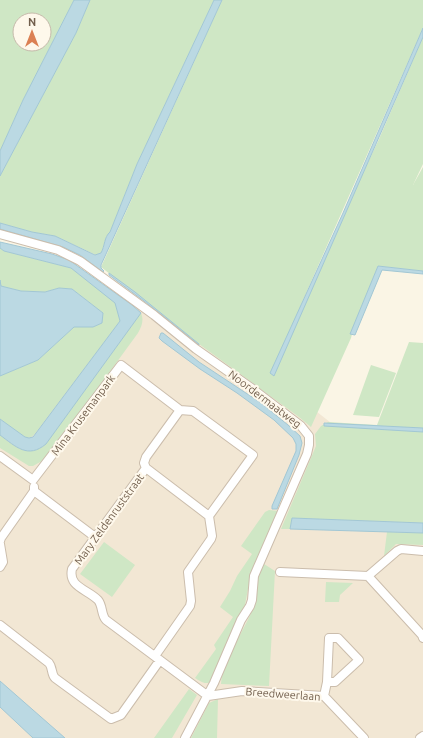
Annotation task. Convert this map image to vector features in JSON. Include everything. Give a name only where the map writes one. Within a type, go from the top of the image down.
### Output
[{"type":"street","name":"Noordermaatweg","points":[[0,234],[58,250],[80,261],[301,426],[309,436],[307,454],[254,576],[252,600],[208,696],[185,738]]},
{"type":"street","name":"Mina Krusemanpark","points":[[33,480],[120,365],[180,410],[193,411],[253,455],[209,516]]},
{"type":"street","name":"Mary Zeldenruststraat","points":[[180,410],[146,457],[144,463],[146,468],[209,516]]},
{"type":"street","points":[[0,456],[33,480],[34,491],[0,541]]},
{"type":"street","name":"Mary Zeldenruststraat","points":[[146,468],[95,536],[72,569],[70,576],[72,581],[98,600],[106,620],[208,696]]},
{"type":"street","points":[[34,491],[95,536]]},
{"type":"street","points":[[0,625],[50,663],[53,676],[55,678],[111,719],[121,715],[190,606],[191,601],[188,572],[211,539],[212,536],[209,516]]},
{"type":"street","points":[[0,544],[2,562],[0,567]]},
{"type":"street","points":[[280,572],[368,576],[401,549],[423,551]]},
{"type":"street","points":[[368,576],[422,635],[423,638]]},
{"type":"street","points":[[324,696],[327,682],[329,638],[338,638],[359,660],[335,682],[327,682]]},
{"type":"street","name":"Breedweerlaan","points":[[208,696],[242,691],[324,696],[364,738]]},
{"type":"shaded area","points":[[128,263],[406,482],[423,483],[423,738],[0,738],[0,376],[25,394]]},
{"type":"green space","points":[[0,0],[74,0],[52,43],[52,12],[12,12],[12,52],[47,52],[23,100],[0,151]]},
{"type":"green space","points":[[90,0],[214,0],[137,164],[101,253],[96,255],[55,236],[32,232],[0,223],[0,176],[76,33]]},
{"type":"green space","points":[[222,0],[423,0],[423,28],[300,307],[379,139],[423,37],[423,164],[413,185],[423,167],[423,271],[378,266],[351,334],[351,338],[311,427],[188,336],[101,267]]},
{"type":"green space","points":[[0,248],[4,251],[71,268],[116,303],[120,321],[37,431],[29,438],[25,437],[0,419],[0,376],[38,360],[74,327],[93,327],[102,323],[103,313],[72,289],[59,288],[45,292],[21,291],[1,286]]},
{"type":"green space","points":[[141,313],[142,323],[138,333],[42,461],[33,466],[29,466],[0,448],[0,435],[16,447],[27,451],[33,451],[46,444]]},
{"type":"green space","points":[[409,342],[423,343],[423,523],[292,518],[290,529],[281,529],[316,446],[315,434],[321,426],[328,422],[377,425]]},
{"type":"green space","points":[[371,365],[396,373],[379,417],[353,415]]},
{"type":"green space","points":[[269,510],[278,511],[250,578],[245,605],[229,636],[211,681],[207,683],[203,682],[195,678],[216,649],[214,645],[233,617],[220,607],[237,576],[252,554],[241,546],[265,512]]},
{"type":"green space","points":[[387,532],[423,533],[423,545],[396,544],[384,556]]},
{"type":"green space","points":[[104,542],[135,565],[112,597],[80,574]]},
{"type":"green space","points":[[264,564],[275,571],[269,686],[221,684],[230,655],[254,606],[258,579]]},
{"type":"green space","points":[[326,582],[353,583],[340,595],[339,602],[325,602]]},
{"type":"green space","points":[[189,689],[197,695],[172,738],[154,738]]},
{"type":"green space","points":[[218,699],[217,738],[191,738],[209,703]]},
{"type":"water","points":[[74,0],[90,0],[76,33],[0,176],[0,151],[23,100],[47,52],[52,52],[52,43]]},
{"type":"water","points":[[214,0],[222,0],[101,265],[101,268],[104,271],[103,272],[80,255],[63,247],[0,229],[0,223],[32,232],[55,236],[95,255],[101,253],[137,164]]},
{"type":"water","points":[[423,28],[423,37],[274,376],[270,373],[343,213]]},
{"type":"water","points":[[0,242],[52,254],[69,260],[141,313],[46,444],[33,451],[22,450],[11,444],[0,435],[0,419],[25,437],[33,437],[120,321],[115,303],[71,268],[4,251],[0,248]]},
{"type":"water","points":[[378,266],[423,271],[423,274],[382,270],[355,335],[350,334]]},
{"type":"water","points":[[109,273],[135,292],[199,345],[109,275]]},
{"type":"water","points":[[0,280],[1,286],[21,291],[45,292],[59,288],[72,289],[103,313],[102,323],[93,327],[74,327],[38,360],[0,376]]},
{"type":"water","points":[[161,333],[163,333],[199,362],[261,403],[300,436],[302,443],[299,455],[277,509],[272,509],[272,506],[296,451],[296,444],[293,438],[274,420],[162,341],[159,338]]},
{"type":"water","points":[[324,423],[423,428],[423,432],[324,426]]},
{"type":"water","points":[[292,518],[423,523],[423,533],[290,529]]},
{"type":"water","points":[[0,681],[65,738],[33,738],[0,707]]}]
